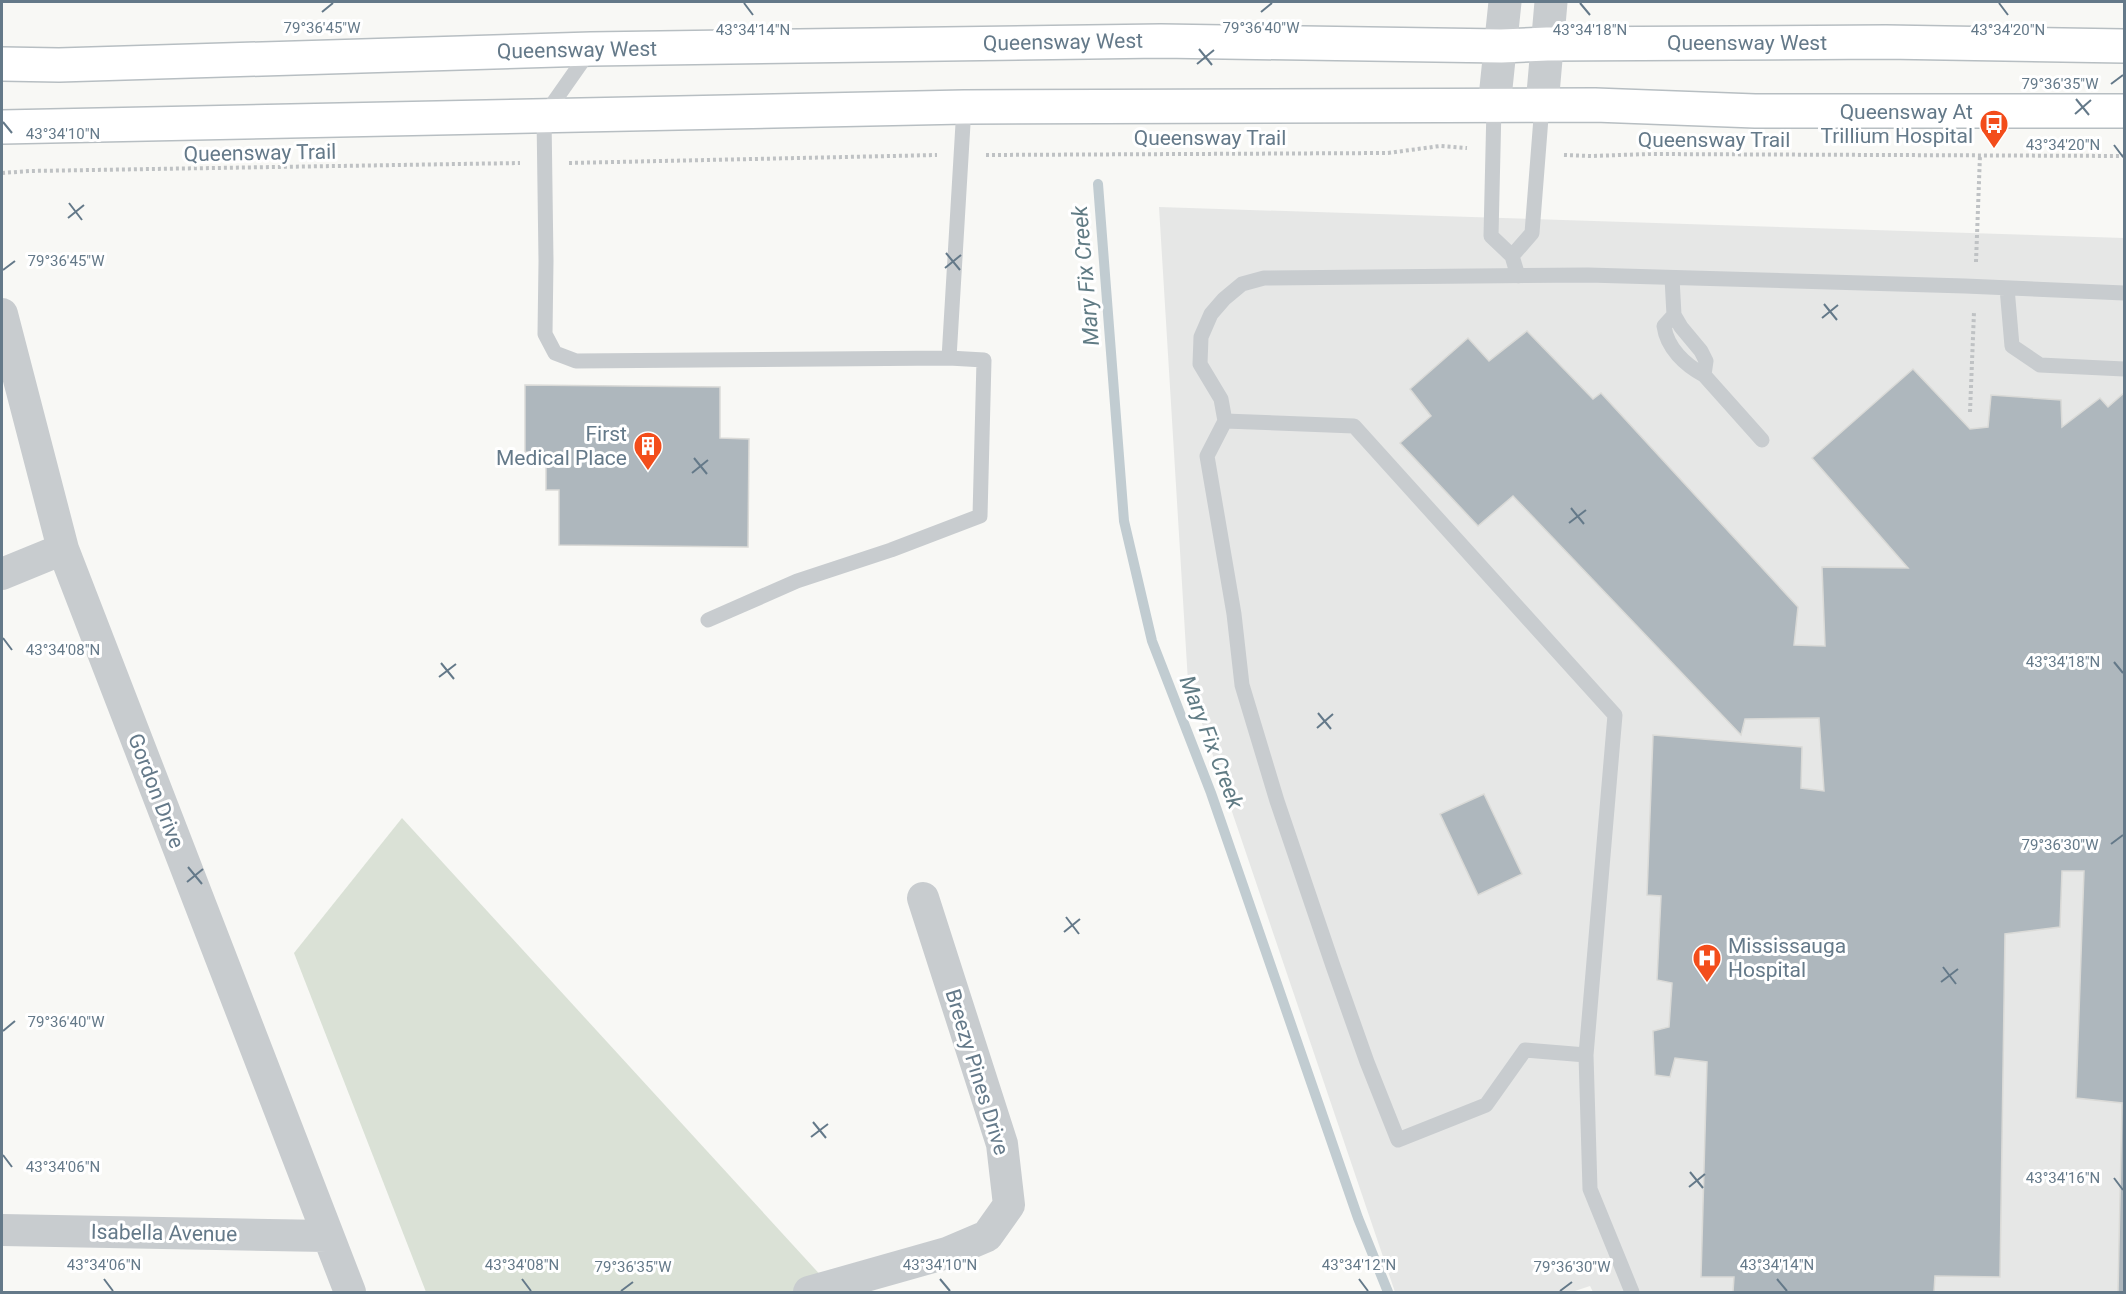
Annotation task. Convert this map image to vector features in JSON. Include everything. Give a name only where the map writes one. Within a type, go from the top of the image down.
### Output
[{"type":"main road","name":"Queensway West","points":[[2,64],[71,65],[591,49],[1161,41],[1501,46],[1886,42],[2124,46]]},
{"type":"main road","points":[[2,126],[964,107],[1494,107],[1542,105],[1755,111],[2124,111]]},
{"type":"street","points":[[1494,107],[1506,2]]},
{"type":"street","points":[[1542,105],[1551,2]]},
{"type":"street","name":"Gordon Drive","points":[[2,314],[63,549],[350,1293]]},
{"type":"street","points":[[2,574],[63,549]]},
{"type":"street","name":"Breezy Pines Drive","points":[[809,1293],[938,1256],[967,1245],[987,1236],[1009,1205],[1002,1144],[923,897]]},
{"type":"street","name":"Isabella Avenue","points":[[2,1230],[327,1236]]},
{"type":"lane","points":[[591,49],[544,116],[545,334],[555,353],[576,362],[949,358],[984,360],[980,516],[891,550],[797,581],[708,620]]},
{"type":"lane","points":[[1512,256],[1532,233],[1542,105]]},
{"type":"lane","points":[[949,358],[964,107]]},
{"type":"lane","points":[[1494,107],[1491,236],[1512,256],[1518,276]]},
{"type":"lane","points":[[1586,1055],[1525,1050],[1486,1105],[1398,1140],[1332,966],[1277,801],[1242,685],[1234,614],[1207,456],[1226,421],[1221,399],[1200,364],[1201,337],[1210,314],[1242,284],[1264,278],[1518,276],[1672,278],[2124,293]]},
{"type":"lane","points":[[1672,278],[1674,315],[1664,326],[1665,336],[1689,367],[1704,375],[1762,440]]},
{"type":"lane","points":[[2007,288],[2012,346],[2040,364],[2124,369]]},
{"type":"lane","points":[[1226,421],[1354,426],[1615,715],[1586,1055],[1590,1189],[1632,1293]]},
{"type":"path","name":"Queensway Trail","points":[[980,155],[1388,153],[1440,146]]},
{"type":"path","name":"Queensway Trail","points":[[1591,156],[1649,154],[2124,156]]},
{"type":"path","points":[[562,163],[932,155]]},
{"type":"path","name":"Queensway Trail","points":[[2,173],[520,164]]},
{"type":"shaded area","name":"Mississauga Hospital","points":[[1159,207],[2124,238],[2124,1292],[1593,1292],[1590,1286],[1572,1292],[1395,1292],[1188,682]]},
{"type":"shaded area","points":[[402,818],[836,1292],[426,1292],[294,953]]},
{"type":"building","points":[[1527,331],[1593,399],[1601,393],[1798,607],[1794,645],[1825,646],[1822,567],[1908,568],[1812,458],[1913,369],[1970,429],[1988,427],[1991,395],[2061,400],[2062,427],[2100,398],[2108,407],[2124,393],[2124,1292],[2118,1292],[2122,1103],[2076,1098],[2084,871],[2062,871],[2060,927],[2005,934],[2000,1277],[1935,1276],[1934,1292],[1733,1292],[1734,1277],[1701,1277],[1707,1062],[1675,1058],[1670,1077],[1655,1075],[1653,1031],[1669,1027],[1672,983],[1657,980],[1661,896],[1647,895],[1653,735],[1802,747],[1801,788],[1824,791],[1819,718],[1745,719],[1741,735],[1513,496],[1478,526],[1400,443],[1431,416],[1410,389],[1468,338],[1489,361]]},
{"type":"building","name":"First Medical Place","points":[[525,385],[720,387],[720,438],[749,439],[748,547],[559,545],[559,490],[546,490],[546,453],[525,452]]},
{"type":"building","points":[[1484,794],[1522,874],[1478,895],[1440,814]]},
{"type":"waterway","name":"Mary Fix Creek","points":[[1098,184],[1124,521],[1152,641],[1211,793],[1358,1218],[1388,1292]]},
{"type":"place","name":"Queensway At Trillium Hospital","points":[[1994,150]]},
{"type":"place","name":"First Medical Place","points":[[648,472]]},
{"type":"place","name":"Mississauga Hospital","points":[[1707,984]]}]
